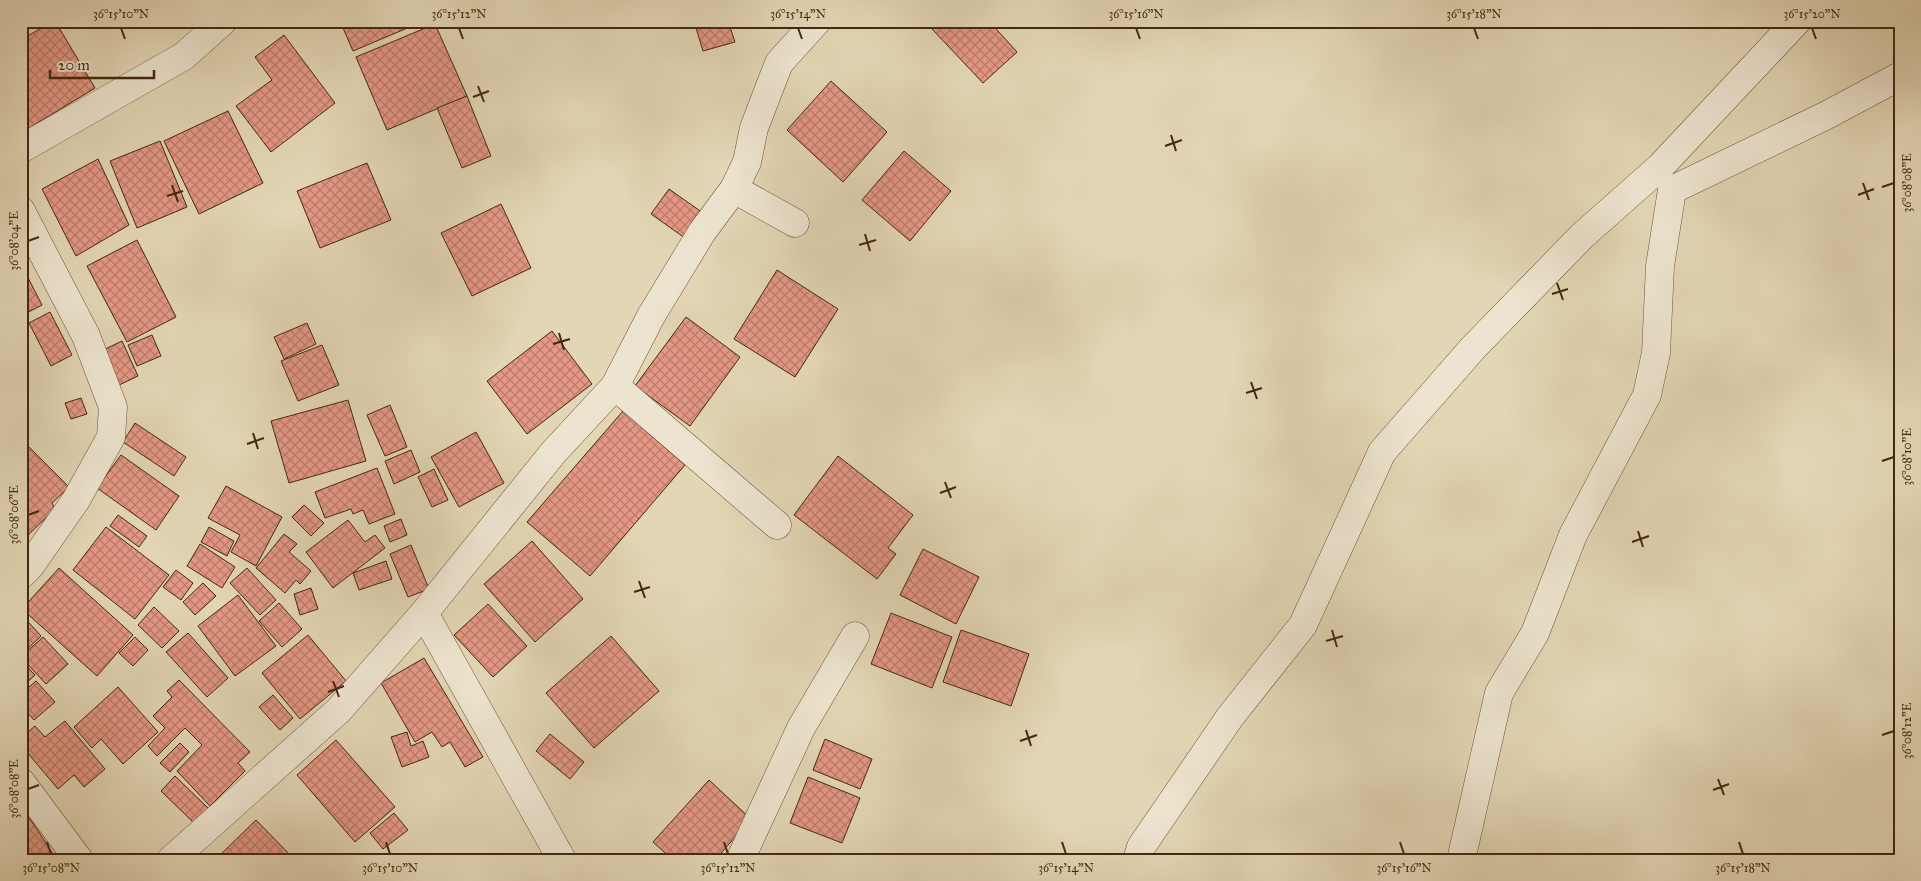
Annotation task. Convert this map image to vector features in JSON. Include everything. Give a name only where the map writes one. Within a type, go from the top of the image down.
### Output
[{"type":"street","points":[[21,149],[184,56],[223,21]]},
{"type":"street","points":[[171,860],[340,710],[424,613],[553,453],[614,386],[661,299],[702,232],[734,189],[747,162],[754,128],[779,63],[817,21]]},
{"type":"street","points":[[1137,860],[1141,847],[1230,717],[1303,625],[1382,452],[1473,348],[1582,236],[1660,167],[1797,21]]},
{"type":"street","points":[[1461,860],[1499,693],[1535,633],[1573,535],[1647,395],[1656,353],[1660,266],[1672,190],[1826,115],[1900,76]]},
{"type":"street","points":[[734,189],[795,223]]},
{"type":"street","points":[[21,211],[86,336],[113,407],[111,437],[76,500],[30,566],[21,575]]},
{"type":"street","points":[[614,386],[777,524]]},
{"type":"street","points":[[424,613],[562,860]]},
{"type":"street","points":[[740,860],[801,728],[856,636]]},
{"type":"street","points":[[21,782],[79,860]]},
{"type":"building","points":[[55,21],[95,88],[21,133],[21,40]]},
{"type":"building","points":[[340,21],[424,21],[353,51]]},
{"type":"building","points":[[694,21],[728,21],[735,42],[703,51]]},
{"type":"building","points":[[941,21],[989,21],[1017,52],[983,83],[932,29]]},
{"type":"building","points":[[435,24],[467,96],[387,130],[356,57]]},
{"type":"building","points":[[284,35],[335,103],[271,152],[236,106],[272,80],[255,57]]},
{"type":"building","points":[[831,81],[887,132],[843,182],[787,130]]},
{"type":"building","points":[[467,96],[491,156],[462,168],[437,108]]},
{"type":"building","points":[[228,111],[263,183],[199,214],[164,141]]},
{"type":"building","points":[[160,141],[187,207],[137,228],[110,161]]},
{"type":"building","points":[[904,151],[951,191],[910,241],[862,200]]},
{"type":"building","points":[[98,159],[129,225],[76,256],[42,189]]},
{"type":"building","points":[[367,163],[391,220],[320,248],[297,191]]},
{"type":"building","points":[[669,189],[703,213],[685,238],[651,214]]},
{"type":"building","points":[[501,204],[531,268],[472,296],[441,233]]},
{"type":"building","points":[[137,240],[176,317],[127,342],[87,266]]},
{"type":"building","points":[[21,264],[42,305],[21,316]]},
{"type":"building","points":[[777,270],[838,309],[795,377],[734,339]]},
{"type":"building","points":[[50,312],[72,355],[51,366],[29,323]]},
{"type":"building","points":[[686,317],[740,357],[690,426],[635,386]]},
{"type":"building","points":[[307,323],[316,344],[284,359],[274,337]]},
{"type":"building","points":[[552,331],[592,384],[527,434],[487,381]]},
{"type":"building","points":[[152,335],[161,356],[137,366],[128,345]]},
{"type":"building","points":[[122,341],[138,376],[117,386],[101,351]]},
{"type":"building","points":[[322,345],[339,385],[298,401],[281,361]]},
{"type":"building","points":[[81,398],[87,414],[71,419],[65,403]]},
{"type":"building","points":[[348,400],[366,461],[289,483],[271,421]]},
{"type":"building","points":[[390,405],[407,447],[385,456],[367,415]]},
{"type":"building","points":[[623,411],[685,465],[590,576],[527,522]]},
{"type":"building","points":[[135,423],[186,457],[174,476],[123,442]]},
{"type":"building","points":[[476,432],[504,483],[459,507],[431,457]]},
{"type":"building","points":[[25,443],[69,487],[52,503],[55,509],[24,539],[21,536],[21,447]]},
{"type":"building","points":[[411,450],[420,472],[394,484],[385,461]]},
{"type":"building","points":[[121,455],[179,496],[156,530],[97,488]]},
{"type":"building","points":[[838,456],[913,515],[888,548],[896,554],[877,579],[794,515]]},
{"type":"building","points":[[377,468],[395,514],[369,524],[363,510],[353,514],[351,509],[325,518],[315,492]]},
{"type":"building","points":[[434,469],[448,500],[432,507],[418,477]]},
{"type":"building","points":[[226,486],[282,517],[256,566],[231,552],[240,535],[208,518]]},
{"type":"building","points":[[304,505],[324,523],[311,536],[292,517]]},
{"type":"building","points":[[118,515],[147,536],[139,547],[110,526]]},
{"type":"building","points":[[401,519],[407,535],[390,542],[384,526]]},
{"type":"building","points":[[348,520],[365,542],[375,535],[385,548],[333,588],[306,552]]},
{"type":"building","points":[[106,527],[169,575],[135,619],[73,570]]},
{"type":"building","points":[[209,527],[234,541],[227,556],[201,542]]},
{"type":"building","points":[[284,534],[297,544],[289,552],[311,571],[300,584],[296,580],[285,593],[256,568]]},
{"type":"building","points":[[532,541],[583,599],[535,642],[484,584]]},
{"type":"building","points":[[200,544],[235,567],[222,588],[187,566]]},
{"type":"building","points":[[411,545],[429,589],[408,597],[390,554]]},
{"type":"building","points":[[923,549],[979,577],[956,624],[900,595]]},
{"type":"building","points":[[386,561],[392,579],[359,590],[353,573]]},
{"type":"building","points":[[59,568],[133,635],[97,676],[22,609]]},
{"type":"building","points":[[247,568],[276,600],[260,615],[230,583]]},
{"type":"building","points":[[176,570],[193,583],[181,600],[163,587]]},
{"type":"building","points":[[203,583],[216,596],[195,615],[183,602]]},
{"type":"building","points":[[311,588],[318,609],[300,615],[294,594]]},
{"type":"building","points":[[238,595],[276,646],[235,676],[198,626]]},
{"type":"building","points":[[279,603],[302,629],[282,647],[259,621]]},
{"type":"building","points":[[488,604],[527,646],[493,677],[454,635]]},
{"type":"building","points":[[154,607],[179,631],[162,648],[138,625]]},
{"type":"building","points":[[891,613],[952,637],[932,688],[871,664]]},
{"type":"building","points":[[21,614],[41,636],[21,655]]},
{"type":"building","points":[[961,630],[1029,654],[1011,706],[943,682]]},
{"type":"building","points":[[188,633],[228,678],[207,697],[166,652]]},
{"type":"building","points":[[308,635],[346,681],[300,719],[262,673]]},
{"type":"building","points":[[611,636],[659,691],[594,748],[546,693]]},
{"type":"building","points":[[43,637],[68,664],[46,684],[21,657]]},
{"type":"building","points":[[135,637],[148,650],[133,666],[119,653]]},
{"type":"building","points":[[424,658],[483,757],[465,767],[450,742],[442,747],[432,732],[415,742],[381,683]]},
{"type":"building","points":[[21,660],[35,675],[21,688]]},
{"type":"building","points":[[179,680],[250,752],[238,763],[245,771],[210,806],[177,771],[202,745],[185,728],[157,756],[148,746],[165,728],[153,716],[172,697],[167,691]]},
{"type":"building","points":[[36,681],[55,702],[34,720],[21,706],[21,694]]},
{"type":"building","points":[[118,687],[158,732],[123,764],[101,739],[92,748],[74,727]]},
{"type":"building","points":[[273,695],[293,718],[280,730],[259,707]]},
{"type":"building","points":[[65,721],[105,769],[84,787],[74,775],[58,789],[21,745],[21,738],[35,726],[45,737]]},
{"type":"building","points":[[407,732],[411,746],[423,741],[429,757],[402,767],[391,737]]},
{"type":"building","points":[[550,734],[584,762],[570,779],[536,751]]},
{"type":"building","points":[[825,739],[872,759],[860,789],[813,770]]},
{"type":"building","points":[[336,740],[395,807],[355,842],[297,775]]},
{"type":"building","points":[[180,743],[189,752],[170,772],[160,763]]},
{"type":"building","points":[[175,776],[210,810],[196,825],[161,791]]},
{"type":"building","points":[[808,777],[860,798],[842,843],[790,823]]},
{"type":"building","points":[[709,780],[751,819],[715,860],[673,860],[653,842]]},
{"type":"building","points":[[21,805],[57,860],[21,860]]},
{"type":"building","points":[[394,813],[408,830],[383,849],[370,833]]},
{"type":"building","points":[[256,820],[295,860],[215,860]]}]
